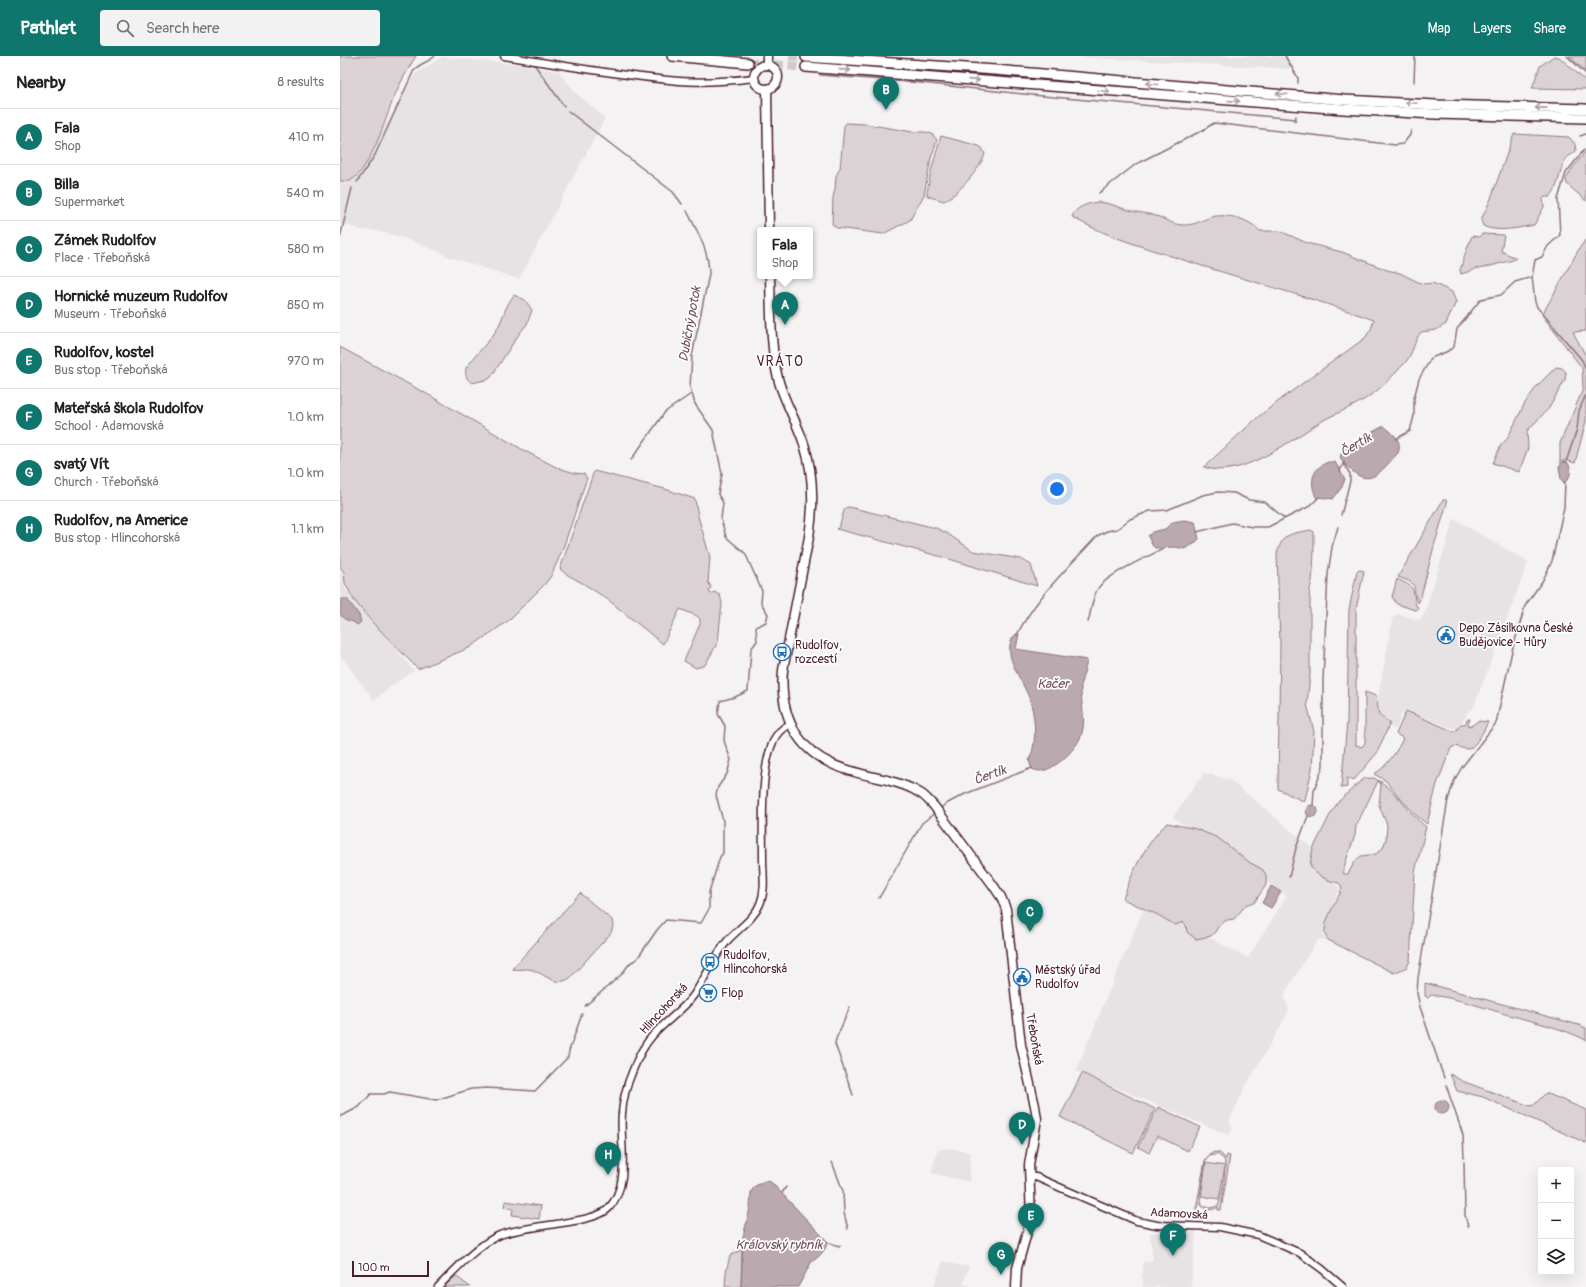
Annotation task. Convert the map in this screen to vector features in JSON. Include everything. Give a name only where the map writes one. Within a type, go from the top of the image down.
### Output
[{"type":"highway","points":[[672,56],[748,63]]},
{"type":"highway","points":[[806,57],[1003,71],[1344,100],[1583,113]]},
{"type":"highway","points":[[806,67],[1336,109],[1442,114],[1583,113]]},
{"type":"main road","points":[[767,56],[767,65]]},
{"type":"main road","points":[[767,65],[774,68],[778,75],[776,83],[767,89],[757,85],[754,78],[756,70],[759,67],[767,65]]},
{"type":"main road","points":[[767,89],[769,227]]},
{"type":"main road","points":[[770,279],[773,342],[779,380],[788,408],[804,443],[810,464],[812,486],[812,514],[809,537],[783,678],[783,700],[790,724]]},
{"type":"main road","name":"Třeboňská","points":[[790,724],[804,745],[827,763],[910,787],[919,792],[940,813],[993,885],[1001,897],[1006,909],[1020,1045],[1037,1118],[1030,1165],[1031,1218],[1017,1268],[1016,1287]]},
{"type":"street","points":[[504,56],[616,74],[679,81],[705,82],[754,78]]},
{"type":"street","name":"Hlincohorská","points":[[438,1287],[475,1251],[499,1235],[589,1218],[607,1210],[615,1198],[621,1177],[621,1126],[624,1095],[637,1059],[654,1034],[693,997],[722,948],[729,939],[750,919],[761,902],[763,888],[764,802],[767,762],[775,738],[783,728],[790,724]]},
{"type":"street","name":"Adamovská","points":[[1030,1177],[1036,1177],[1137,1221],[1159,1225],[1227,1228],[1258,1235],[1300,1253],[1343,1287]]},
{"type":"shaded area","points":[[340,56],[416,56],[396,92],[382,131],[371,155],[358,175],[350,181],[340,181]]},
{"type":"shaded area","points":[[1058,56],[1287,56],[1295,69]]},
{"type":"shaded area","points":[[1554,56],[1559,57],[1586,81],[1586,89],[1532,88],[1540,66]]},
{"type":"shaded area","points":[[1569,56],[1586,56],[1586,72]]},
{"type":"shaded area","points":[[442,57],[525,65],[559,72],[576,93],[605,118],[519,279],[449,257],[438,251],[401,237],[373,230],[362,230],[340,223],[340,181],[350,181],[361,171],[376,141],[415,74]]},
{"type":"shaded area","points":[[846,123],[866,124],[913,132],[925,132],[932,134],[937,140],[931,158],[924,195],[910,220],[883,234],[837,228],[832,224],[833,197],[836,176],[840,168],[844,126]]},
{"type":"shaded area","points":[[1514,134],[1569,137],[1575,144],[1576,151],[1565,160],[1555,189],[1550,197],[1545,197],[1543,199],[1544,207],[1534,225],[1501,230],[1489,228],[1483,226],[1481,220],[1490,201]]},
{"type":"shaded area","points":[[941,136],[979,146],[985,154],[983,160],[968,180],[955,193],[944,201],[927,196],[931,171]]},
{"type":"shaded area","points":[[1586,151],[1586,201],[1567,184],[1566,179]]},
{"type":"shaded area","points":[[1099,202],[1155,216],[1181,225],[1192,224],[1218,216],[1238,218],[1250,223],[1260,231],[1280,231],[1307,243],[1342,252],[1387,270],[1400,273],[1418,282],[1424,284],[1433,283],[1452,292],[1456,302],[1446,324],[1436,330],[1421,332],[1416,340],[1410,356],[1404,364],[1380,388],[1365,399],[1322,421],[1265,456],[1249,463],[1233,468],[1218,470],[1204,467],[1258,417],[1365,338],[1371,329],[1374,320],[1133,244],[1096,229],[1072,217],[1082,206]]},
{"type":"shaded area","points":[[1482,234],[1504,235],[1501,251],[1516,258],[1479,269],[1477,268],[1461,274],[1460,271],[1462,262],[1472,236],[1479,237]]},
{"type":"shaded area","points":[[1586,239],[1586,331],[1573,332],[1586,356],[1586,421],[1575,463],[1565,460],[1560,463],[1560,443],[1583,389],[1582,368],[1542,315]]},
{"type":"shaded area","points":[[514,295],[525,300],[532,310],[527,324],[491,377],[489,379],[472,383],[466,377],[466,368],[496,331],[508,304]]},
{"type":"shaded area","points":[[340,347],[427,394],[525,451],[558,468],[584,474],[587,478],[562,551],[551,576],[545,584],[508,621],[469,648],[418,669],[372,622],[354,600],[345,583],[344,572],[340,567]]},
{"type":"shaded area","points":[[1556,367],[1562,368],[1566,372],[1565,380],[1549,408],[1527,431],[1528,448],[1519,472],[1493,463],[1501,445],[1507,439],[1525,403],[1537,386]]},
{"type":"shaded area","points":[[594,471],[665,489],[695,499],[698,516],[710,557],[708,582],[711,587],[709,591],[711,594],[714,592],[720,595],[722,603],[718,642],[705,665],[696,668],[684,661],[700,624],[700,619],[697,616],[680,609],[663,644],[607,599],[560,569]]},
{"type":"shaded area","points":[[1443,500],[1446,500],[1447,503],[1418,603],[1413,584],[1398,577]]},
{"type":"shaded area","points":[[849,507],[936,528],[948,534],[973,551],[1021,559],[1031,565],[1037,586],[946,558],[837,529],[845,508]]},
{"type":"shaded area","points":[[1454,519],[1528,562],[1473,709],[1469,710],[1461,724],[1455,729],[1406,711],[1402,713],[1396,729],[1389,726],[1390,723],[1379,715],[1377,703],[1393,617],[1398,614],[1419,620],[1424,615]]},
{"type":"shaded area","points":[[1311,530],[1314,532],[1314,550],[1313,575],[1309,595],[1310,674],[1307,704],[1314,732],[1312,769],[1305,800],[1303,801],[1278,789],[1280,644],[1277,553],[1282,541],[1285,538],[1295,533]]},
{"type":"shaded area","points":[[340,571],[342,573],[345,588],[414,671],[394,684],[374,700],[340,655]]},
{"type":"shaded area","points":[[1357,571],[1364,571],[1356,609],[1356,745],[1362,747],[1365,743],[1365,692],[1376,696],[1379,715],[1390,723],[1377,753],[1354,780],[1347,778],[1347,787],[1341,788],[1347,722],[1349,610]]},
{"type":"shaded area","points":[[1397,579],[1410,586],[1418,609],[1415,610],[1397,604],[1392,597]]},
{"type":"shaded area","points":[[1406,711],[1455,732],[1461,724],[1465,724],[1468,719],[1470,719],[1468,725],[1471,726],[1478,721],[1488,722],[1480,738],[1471,748],[1466,749],[1455,746],[1451,748],[1437,784],[1427,824],[1418,817],[1385,780],[1374,774],[1383,768],[1395,753],[1401,742],[1403,738],[1396,734]]},
{"type":"shaded area","points":[[1204,773],[1230,780],[1313,849],[1310,859],[1310,869],[1340,887],[1323,935],[1326,937],[1325,940],[1320,939],[1316,942],[1286,991],[1284,997],[1289,1010],[1245,1087],[1229,1121],[1233,1128],[1229,1135],[1076,1071],[1144,908],[1175,925],[1180,923],[1186,926],[1187,932],[1204,938],[1208,937],[1248,958],[1287,896],[1266,881],[1266,875],[1262,870],[1196,829],[1187,827],[1173,817]]},
{"type":"shaded area","points":[[1373,778],[1387,786],[1426,827],[1415,872],[1410,961],[1407,967],[1394,973],[1328,940],[1325,934],[1325,928],[1342,887],[1339,883],[1326,879],[1318,874],[1311,868],[1310,864],[1313,849],[1332,811],[1339,801],[1363,779]],"holes":[[[1378,781],[1381,784],[1379,805],[1387,825],[1386,839],[1383,848],[1376,854],[1361,856],[1355,861],[1348,874],[1344,874],[1343,871],[1355,835],[1356,826]]]},
{"type":"shaded area","points":[[1167,823],[1196,829],[1218,838],[1249,862],[1263,870],[1266,875],[1266,885],[1254,903],[1247,904],[1234,919],[1227,920],[1220,924],[1211,936],[1196,939],[1187,932],[1186,925],[1183,922],[1175,925],[1158,915],[1123,899],[1140,858],[1159,831]]},
{"type":"shaded area","points":[[580,893],[612,920],[613,926],[611,933],[570,978],[564,981],[554,981],[534,970],[512,969]]},
{"type":"shaded area","points":[[1425,983],[1579,1025],[1586,1028],[1586,1040],[1558,1029],[1461,1001],[1431,995],[1428,998],[1425,996]]},
{"type":"shaded area","points":[[1082,1073],[1155,1109],[1133,1153],[1060,1117]]},
{"type":"shaded area","points":[[1450,1074],[1462,1081],[1530,1106],[1534,1105],[1546,1093],[1586,1110],[1586,1143],[1483,1097],[1457,1091]]},
{"type":"shaded area","points":[[1158,1107],[1200,1127],[1188,1151],[1157,1136],[1149,1153],[1138,1147]]},
{"type":"shaded area","points":[[948,1148],[970,1152],[970,1182],[931,1173],[937,1153],[936,1152],[941,1149]]},
{"type":"shaded area","points":[[1214,1152],[1220,1153],[1226,1159],[1227,1155],[1230,1156],[1221,1210],[1218,1210],[1218,1207],[1210,1210],[1207,1209],[1199,1202],[1198,1209],[1196,1209],[1205,1160]],"holes":[[[1217,1154],[1224,1159],[1224,1175],[1220,1202],[1218,1205],[1208,1208],[1202,1204],[1200,1196],[1206,1160],[1210,1156]]]},
{"type":"shaded area","points":[[1206,1163],[1225,1166],[1219,1199],[1201,1196]]},
{"type":"shaded area","points":[[505,1201],[541,1206],[539,1219],[512,1215],[513,1209],[504,1207]]},
{"type":"shaded area","points":[[1174,1230],[1196,1230],[1191,1287],[1143,1287],[1142,1274],[1144,1273],[1142,1263],[1153,1260],[1150,1233]]},
{"type":"shaded area","points":[[742,1249],[741,1287],[725,1287],[726,1272],[730,1256]]},
{"type":"shaded area","points":[[943,1261],[964,1267],[964,1265],[969,1266],[963,1284],[971,1286],[934,1287]]},
{"type":"shaded area","points":[[456,1276],[470,1287],[443,1287]]},
{"type":"water","points":[[1384,426],[1398,441],[1398,453],[1383,470],[1372,477],[1366,478],[1359,476],[1342,461],[1340,457],[1344,448]]},
{"type":"water","points":[[1328,462],[1335,462],[1345,479],[1342,487],[1333,499],[1319,497],[1317,499],[1312,482],[1313,477],[1318,468]]},
{"type":"water","points":[[1563,462],[1568,463],[1570,471],[1568,479],[1564,483],[1561,479],[1559,467]]},
{"type":"water","points":[[1184,520],[1195,522],[1199,539],[1194,544],[1184,549],[1176,547],[1155,548],[1152,545],[1148,536],[1153,532],[1165,529],[1173,522]]},
{"type":"water","points":[[342,599],[347,599],[359,615],[361,622],[357,625],[345,619],[340,614],[340,601]]},
{"type":"water","name":"Kačer","points":[[1016,634],[1019,634],[1016,649],[1087,660],[1081,686],[1084,722],[1080,739],[1066,757],[1047,770],[1041,771],[1032,769],[1029,761],[1032,754],[1035,730],[1029,698],[1011,657],[1011,641]]},
{"type":"water","points":[[1314,805],[1317,806],[1317,816],[1310,817],[1307,816],[1306,809],[1307,806]]},
{"type":"water","points":[[1271,886],[1281,892],[1271,908],[1262,903]]},
{"type":"water","points":[[1439,1100],[1445,1100],[1449,1104],[1449,1110],[1445,1114],[1439,1114],[1435,1110],[1435,1104]]},
{"type":"water","name":"Královský rybník","points":[[765,1181],[771,1182],[828,1242],[822,1253],[812,1261],[798,1287],[741,1287],[743,1237],[750,1208],[751,1192],[755,1186]]},
{"type":"waterway","points":[[357,182],[375,155],[414,70],[435,56]]},
{"type":"waterway","points":[[1285,56],[1298,78],[1298,83]]},
{"type":"waterway","points":[[1414,82],[1415,56]]},
{"type":"waterway","points":[[1567,56],[1586,74]]},
{"type":"waterway","name":"Dubičný potok","points":[[534,64],[564,106]]},
{"type":"waterway","points":[[820,75],[921,83],[1042,96],[1296,119]]},
{"type":"waterway","name":"Dubičný potok","points":[[568,111],[673,192],[682,204]]},
{"type":"waterway","points":[[1295,121],[1296,116]]},
{"type":"waterway","points":[[1099,193],[1136,164],[1214,123],[1395,145],[1403,144],[1410,135],[1411,130]]},
{"type":"waterway","points":[[1580,136],[1586,134]]},
{"type":"waterway","name":"Čertík","points":[[1396,439],[1410,431],[1414,416],[1414,398],[1419,379],[1431,358],[1454,347],[1457,329],[1481,299],[1501,295],[1515,282],[1532,277],[1535,260],[1542,257],[1548,246],[1560,235],[1558,199],[1566,173],[1584,150]]},
{"type":"waterway","points":[[340,238],[352,188]]},
{"type":"waterway","name":"Dubičný potok","points":[[585,1006],[621,975],[630,963],[637,959],[657,930],[666,920],[701,923],[709,909],[709,892],[720,857],[723,853],[723,821],[716,795],[718,787],[727,774],[731,760],[724,741],[725,726],[718,714],[720,701],[735,697],[748,691],[751,649],[757,641],[756,627],[766,622],[768,614],[761,603],[762,591],[745,553],[726,537],[721,519],[723,503],[718,494],[722,474],[713,430],[695,404],[690,387],[692,356],[709,274],[705,249],[687,211]]},
{"type":"waterway","points":[[1532,277],[1537,307],[1582,360],[1586,370]]},
{"type":"waterway","points":[[631,460],[665,412],[691,394]]},
{"type":"waterway","points":[[1566,462],[1577,429],[1579,411],[1586,394]]},
{"type":"waterway","name":"Čertík","points":[[1340,471],[1344,462]]},
{"type":"waterway","points":[[1341,515],[1350,481],[1350,474],[1343,463]]},
{"type":"waterway","points":[[1444,1078],[1420,1007],[1417,993],[1418,978],[1448,800],[1454,781],[1462,767],[1496,723],[1512,651],[1525,606],[1543,580],[1552,561],[1564,507],[1565,482]]},
{"type":"waterway","points":[[1017,635],[1024,621],[1043,595],[1097,536],[1107,531],[1117,529],[1130,519],[1150,511],[1167,510],[1203,495],[1218,492],[1234,493],[1249,500],[1265,502],[1284,518]]},
{"type":"waterway","name":"Čertík","points":[[1197,532],[1232,523],[1252,527],[1268,527],[1310,506],[1319,497]]},
{"type":"waterway","points":[[1313,805],[1314,791],[1323,766],[1323,680],[1328,574],[1332,547],[1338,527]]},
{"type":"waterway","name":"Čertík","points":[[1088,622],[1094,597],[1102,584],[1128,566],[1165,548]]},
{"type":"waterway","name":"Čertík","points":[[939,809],[965,794],[1032,768]]},
{"type":"waterway","name":"Čertík","points":[[879,898],[922,823],[935,813]]},
{"type":"waterway","points":[[1289,877],[1296,848],[1308,816]]},
{"type":"waterway","name":"Čertík","points":[[850,1007],[835,1044],[853,1095]]},
{"type":"waterway","name":"Dubičný potok","points":[[340,1117],[359,1107],[371,1094],[384,1094],[390,1092],[436,1100],[471,1089],[487,1088],[535,1091],[568,1057],[582,1014]]},
{"type":"waterway","points":[[1446,1085],[1463,1135],[1464,1158]]},
{"type":"waterway","points":[[832,1162],[843,1191],[844,1213],[848,1229]]},
{"type":"waterway","points":[[1464,1162],[1465,1215],[1468,1226]]},
{"type":"waterway","name":"Čertík","points":[[782,1193],[786,1187]]},
{"type":"waterway","points":[[827,1242],[840,1245]]},
{"type":"tunnel","points":[[789,56],[806,57]]},
{"type":"tunnel","points":[[748,63],[806,67]]},
{"type":"place","name":"Billa","points":[[886,110]]},
{"type":"place","name":"Fala","points":[[785,325]]},
{"type":"place","name":"Depo Zásilkovna České Budějovice - Hůry","points":[[1446,635]]},
{"type":"place","name":"Rudolfov, rozcestí","points":[[782,652]]},
{"type":"place","name":"Zámek Rudolfov","points":[[1030,932]]},
{"type":"place","name":"Rudolfov, Hlincohorská","points":[[710,962]]},
{"type":"place","name":"Městský úřad Rudolfov","points":[[1022,977]]},
{"type":"place","name":"Flop","points":[[708,993]]},
{"type":"place","name":"Hornické muzeum Rudolfov","points":[[1022,1145]]},
{"type":"place","name":"Rudolfov, na Americe","points":[[608,1175]]},
{"type":"place","name":"Rudolfov, kostel","points":[[1031,1236]]},
{"type":"place","name":"Mateřská škola Rudolfov","points":[[1173,1256]]},
{"type":"place","name":"svatý Vít","points":[[1001,1275]]},
{"type":"district","name":"VRÁTO","points":[[780,361]]}]
